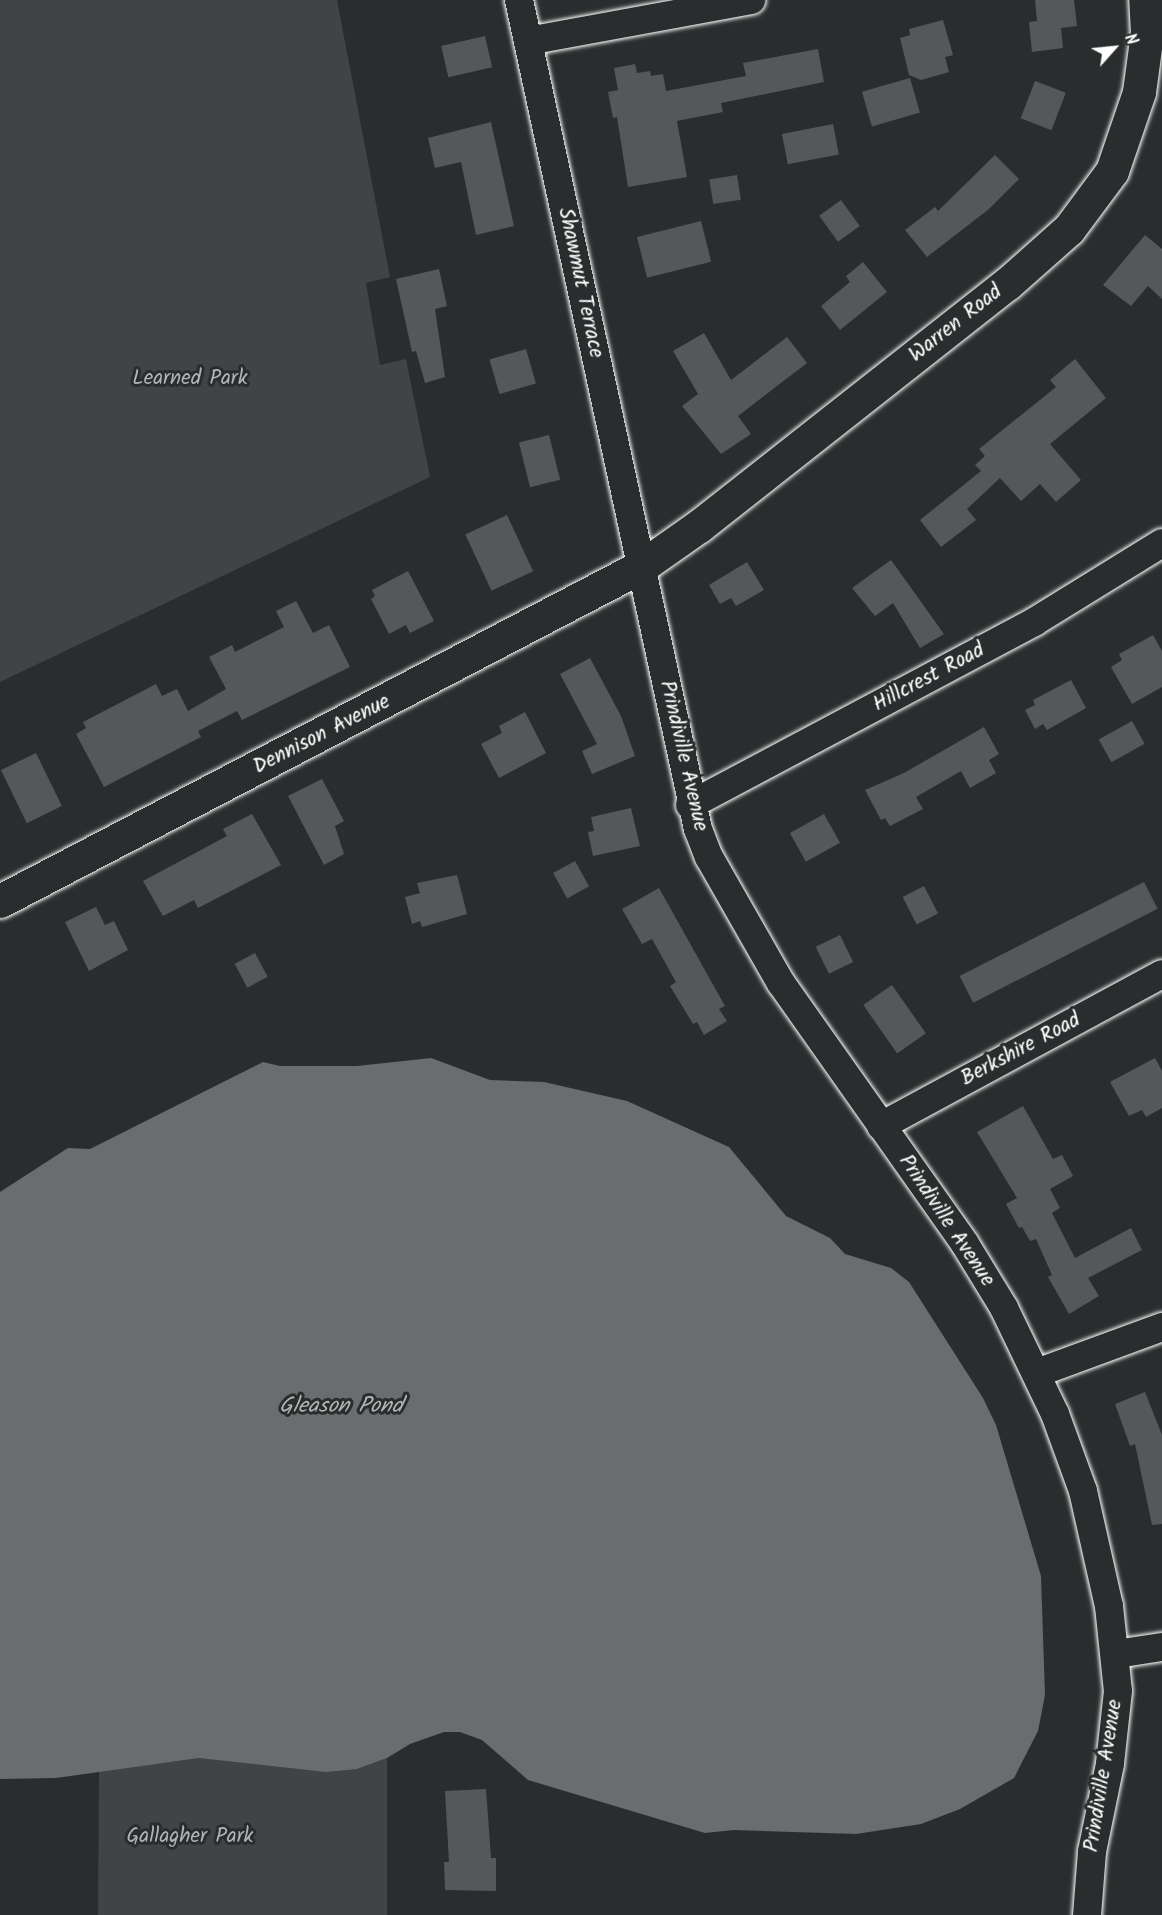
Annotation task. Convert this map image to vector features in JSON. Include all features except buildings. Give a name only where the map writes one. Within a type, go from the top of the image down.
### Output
[{"type":"street","name":"Shawmut Terrace","points":[[519,0],[642,566]]},
{"type":"street","points":[[528,41],[750,0]]},
{"type":"street","name":"Warren Road","points":[[642,566],[699,526],[989,298],[1069,229],[1099,191],[1123,146],[1154,33],[1145,0]]},
{"type":"street","name":"Hillcrest Road","points":[[690,805],[1034,622],[1162,543]]},
{"type":"street","name":"Prindiville Avenue","points":[[642,566],[690,805],[709,857],[781,984],[965,1244],[1037,1373],[1083,1491],[1102,1566],[1116,1654],[1116,1726],[1092,1852],[1087,1915]]},
{"type":"street","name":"Dennison Avenue","points":[[0,901],[642,566]]},
{"type":"street","name":"Berkshire Road","points":[[881,1126],[1162,974]]},
{"type":"street","points":[[1037,1373],[1162,1327]]},
{"type":"street","points":[[1116,1654],[1162,1647]]},
{"type":"green space","name":"Learned Park","points":[[0,0],[337,0],[390,277],[366,283],[380,365],[406,359],[430,477],[0,682]]},
{"type":"green space","name":"Gallagher Park","points":[[199,1758],[357,1769],[387,1758],[387,1915],[98,1915],[99,1771]]},
{"type":"water","name":"Gleason Pond","points":[[431,1058],[490,1080],[544,1082],[627,1101],[729,1147],[786,1216],[830,1238],[845,1254],[891,1268],[909,1282],[983,1398],[996,1425],[1041,1576],[1045,1695],[1038,1731],[1014,1778],[960,1809],[921,1824],[856,1834],[734,1830],[705,1833],[528,1780],[482,1740],[460,1732],[444,1732],[410,1744],[387,1758],[357,1769],[326,1772],[199,1758],[56,1778],[0,1779],[0,1192],[68,1148],[90,1149],[263,1062],[280,1066],[357,1066]]}]
